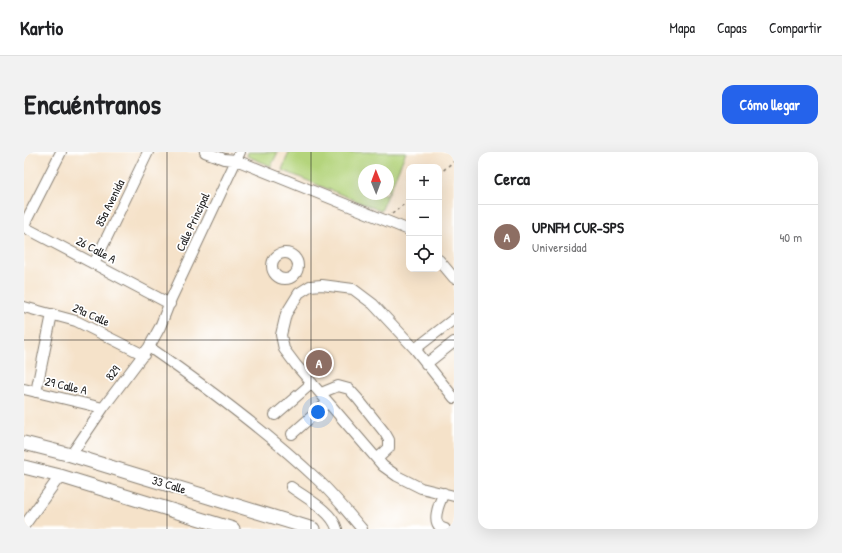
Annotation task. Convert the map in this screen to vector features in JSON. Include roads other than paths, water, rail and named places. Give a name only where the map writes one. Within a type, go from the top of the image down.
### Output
[{"type":"main road","name":"33 Calle","points":[[24,443],[71,455],[313,529]]},
{"type":"main road","name":"33 Calle","points":[[24,467],[60,476],[233,529]]},
{"type":"street","points":[[24,226],[61,152]]},
{"type":"street","name":"85a Avenida","points":[[94,264],[148,152]]},
{"type":"street","points":[[205,152],[224,159],[236,155],[406,229]]},
{"type":"street","name":"Calle Principal","points":[[170,304],[236,155]]},
{"type":"street","name":"26 Calle A","points":[[24,226],[170,304]]},
{"type":"street","points":[[442,264],[454,278]]},
{"type":"street","points":[[294,276],[303,290]]},
{"type":"street","points":[[454,398],[415,349],[373,304],[353,288],[322,285],[310,286],[299,293],[286,314],[280,335],[284,348],[296,366],[383,466],[397,476],[421,488],[454,496]]},
{"type":"street","name":"829","points":[[71,455],[103,408],[146,351],[170,304]]},
{"type":"street","name":"29a Calle","points":[[24,307],[76,321],[146,351],[205,386],[320,482],[362,529]]},
{"type":"street","points":[[36,392],[52,314]]},
{"type":"street","points":[[415,349],[454,319]]},
{"type":"street","points":[[426,364],[454,342]]},
{"type":"street","points":[[275,415],[312,383]]},
{"type":"street","points":[[321,393],[338,386],[349,390],[358,399],[380,426],[389,440],[389,448],[377,459]]},
{"type":"street","name":"29 Calle A","points":[[24,389],[103,408]]},
{"type":"street","points":[[292,434],[328,402]]},
{"type":"street","points":[[24,526],[60,476]]},
{"type":"street","points":[[291,487],[326,512],[335,522],[337,529]]},
{"type":"street","points":[[444,493],[436,514],[437,523],[445,529]]},
{"type":"place","name":"UPNFM CUR-SPS","points":[[319,363]]}]
